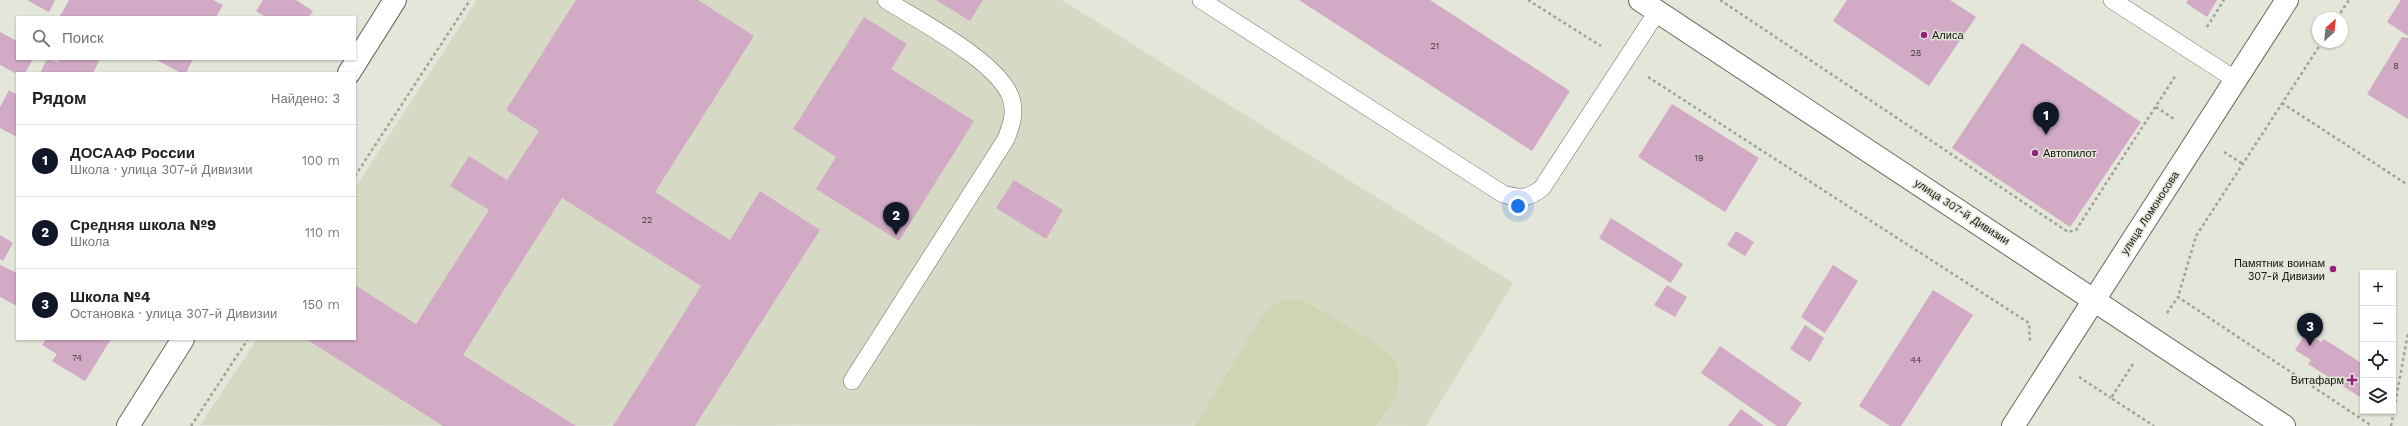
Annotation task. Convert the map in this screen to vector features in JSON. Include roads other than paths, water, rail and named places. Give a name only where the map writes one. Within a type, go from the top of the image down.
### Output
[{"type":"street","points":[[351,72],[395,0]]},
{"type":"street","name":"улица Ломоносова","points":[[2013,426],[2287,0]]},
{"type":"street","name":"улица 307-й Дивизии","points":[[1648,6],[2284,426]]},
{"type":"street","points":[[128,426],[182,340]]},
{"type":"lane","points":[[852,381],[1006,139],[1014,118],[1012,99],[1001,78],[990,68],[886,0]]},
{"type":"lane","points":[[1201,0],[1503,194],[1520,199],[1532,196],[1542,188],[1625,61],[1648,6]]},
{"type":"lane","points":[[2112,0],[2236,80]]},
{"type":"place","name":"Алиса","points":[[1924,35]]},
{"type":"place","name":"ДОСААФ России","points":[[2046,135]]},
{"type":"place","name":"Автопилот","points":[[2035,153]]},
{"type":"place","name":"Средняя школа №9","points":[[896,235]]},
{"type":"place","name":"Памятник воинам 307-й Дивизии","points":[[2333,269]]},
{"type":"place","name":"Школа №4","points":[[2310,346]]},
{"type":"place","name":"Витафарм","points":[[2352,380]]}]
